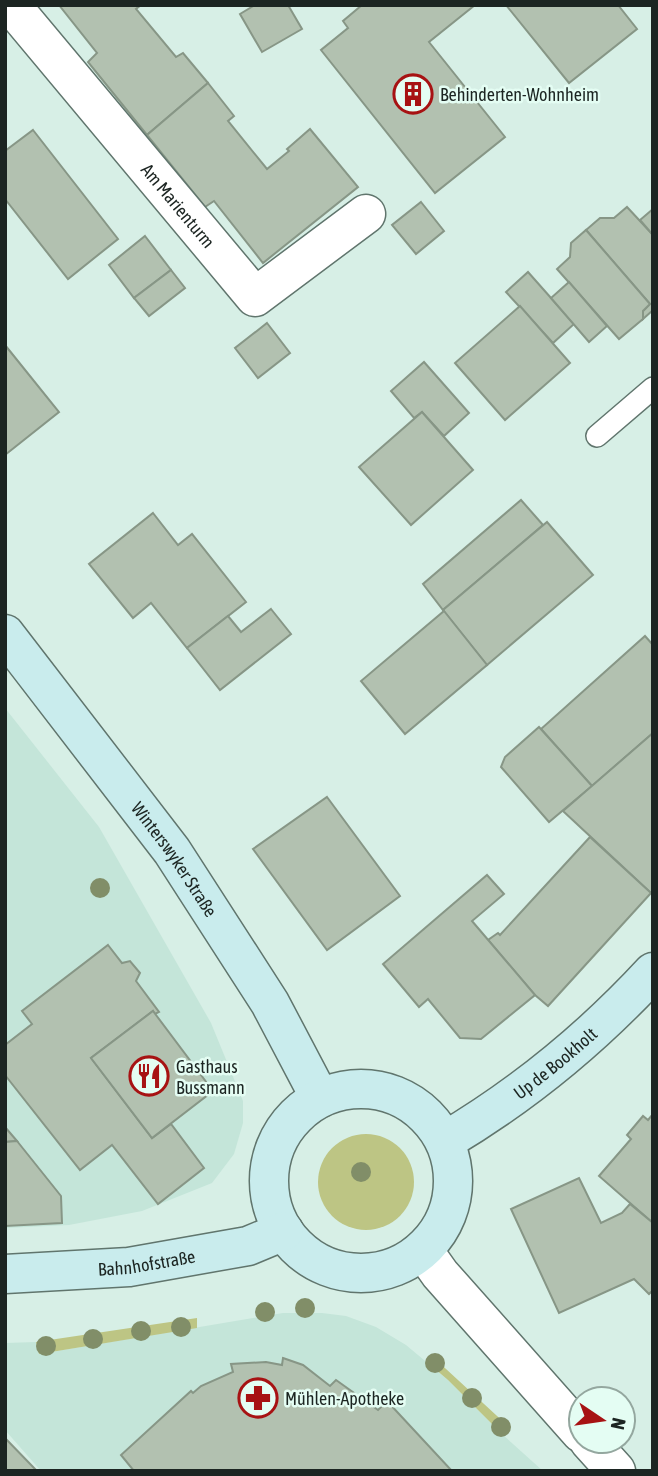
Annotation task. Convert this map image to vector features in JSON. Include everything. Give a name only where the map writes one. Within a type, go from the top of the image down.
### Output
[{"type":"street","name":"Am Marienturm","points":[[11,5],[255,298],[366,214]]},
{"type":"street","name":"Winterswyker Straße","points":[[5,634],[172,850],[270,1003],[320,1098]]},
{"type":"street","name":"Up de Bookholt","points":[[445,1141],[515,1096],[568,1054],[653,972]]},
{"type":"street","points":[[348,1089],[377,1089],[405,1099],[428,1117],[445,1141],[453,1170],[452,1199],[442,1227],[423,1250],[396,1267],[365,1274],[334,1269],[305,1255],[284,1231],[272,1203],[269,1172],[277,1142],[295,1116],[320,1098],[348,1089]]},
{"type":"street","name":"Bahnhofstraße","points":[[5,1274],[129,1268],[248,1246],[284,1231]]},
{"type":"street","points":[[423,1250],[440,1274],[567,1417]]},
{"type":"street","points":[[602,1455],[616,1471]]},
{"type":"lane","points":[[597,436],[653,388]]},
{"type":"shaded area","points":[[5,708],[99,827],[211,1023],[243,1101],[243,1123],[234,1154],[212,1183],[142,1211],[69,1225],[5,1228]]},
{"type":"shaded area","points":[[283,1313],[346,1316],[376,1327],[406,1345],[448,1380],[543,1471],[41,1471],[5,1430],[5,1343],[36,1342],[39,1354]]},
{"type":"green space","points":[[366,1134],[384,1138],[400,1148],[410,1164],[414,1182],[410,1200],[400,1216],[384,1226],[366,1230],[348,1226],[332,1216],[322,1200],[318,1182],[322,1164],[332,1148],[348,1138]]},
{"type":"green space","points":[[197,1318],[197,1328],[39,1354],[36,1342]]},
{"type":"green space","points":[[433,1357],[509,1427],[502,1434],[428,1363]]},
{"type":"building","points":[[59,5],[141,5],[136,9],[176,57],[183,53],[208,83],[147,135],[88,62],[97,53]]},
{"type":"building","points":[[255,5],[288,5],[302,29],[262,52],[240,14]]},
{"type":"building","name":"Behinderten-Wohnheim","points":[[362,5],[475,5],[429,42],[505,137],[435,193],[321,50],[348,28],[343,21]]},
{"type":"building","name":"Behinderten-Wohnheim","points":[[506,5],[618,5],[637,29],[569,83]]},
{"type":"building","points":[[208,83],[234,116],[228,121],[267,169],[310,129],[358,187],[263,263],[214,201],[205,207],[147,135]]},
{"type":"building","points":[[33,130],[118,239],[68,279],[5,199],[5,151]]},
{"type":"building","points":[[421,202],[444,231],[416,254],[392,225]]},
{"type":"building","points":[[627,207],[653,235],[653,310],[643,319],[643,311],[650,304],[586,230],[600,218],[614,218]]},
{"type":"building","points":[[653,209],[653,235],[640,220]]},
{"type":"building","points":[[586,230],[650,304],[643,311],[643,319],[619,339],[557,269],[570,257],[571,243]]},
{"type":"building","points":[[145,236],[171,270],[134,298],[109,265]]},
{"type":"building","points":[[171,270],[185,288],[149,316],[134,298]]},
{"type":"building","points":[[528,272],[574,324],[553,343],[506,292]]},
{"type":"building","points":[[569,282],[607,326],[589,342],[551,298]]},
{"type":"building","points":[[520,306],[570,363],[505,420],[455,363]]},
{"type":"building","points":[[267,323],[290,353],[258,378],[235,348]]},
{"type":"building","points":[[5,345],[59,412],[5,455]]},
{"type":"building","points":[[424,362],[469,413],[444,436],[422,412],[414,418],[391,391]]},
{"type":"building","points":[[422,412],[473,470],[411,525],[359,467]]},
{"type":"building","points":[[521,500],[543,525],[443,610],[423,584]]},
{"type":"building","points":[[153,513],[178,545],[192,534],[246,602],[187,648],[151,603],[133,618],[89,564]]},
{"type":"building","points":[[547,522],[593,575],[487,665],[443,610]]},
{"type":"building","points":[[271,609],[291,634],[220,690],[187,648],[228,616],[241,632]]},
{"type":"building","points":[[444,611],[487,665],[405,734],[361,681]]},
{"type":"building","points":[[645,636],[653,645],[653,733],[592,786],[541,729]]},
{"type":"building","points":[[539,727],[592,786],[549,822],[501,767],[505,757]]},
{"type":"building","points":[[653,733],[653,891],[651,893],[563,811]]},
{"type":"building","points":[[327,797],[400,896],[327,950],[253,849]]},
{"type":"building","points":[[590,837],[651,893],[548,1006],[535,995],[488,940],[498,933],[500,935]]},
{"type":"building","points":[[487,875],[504,894],[472,921],[535,995],[481,1039],[460,1038],[428,999],[419,1007],[383,964]]},
{"type":"building","points":[[108,945],[122,963],[130,961],[140,973],[136,981],[159,1012],[155,1014],[153,1011],[91,1058],[152,1138],[171,1124],[204,1168],[158,1204],[112,1145],[80,1170],[5,1075],[5,1045],[32,1024],[22,1011]]},
{"type":"building","points":[[153,1011],[213,1091],[152,1138],[91,1058]]},
{"type":"building","points":[[653,1114],[653,1223],[599,1176],[631,1139],[627,1135],[643,1116],[648,1120]]},
{"type":"building","points":[[5,1127],[17,1141],[5,1142]]},
{"type":"building","points":[[17,1141],[61,1196],[62,1223],[5,1226],[5,1142]]},
{"type":"building","points":[[579,1178],[601,1223],[622,1213],[630,1204],[653,1223],[653,1290],[649,1294],[634,1279],[559,1313],[511,1209]]},
{"type":"building","points":[[283,1358],[303,1365],[330,1386],[336,1380],[378,1410],[387,1401],[452,1471],[134,1471],[121,1455],[191,1391],[193,1393],[201,1386],[233,1372],[231,1364],[266,1362],[282,1365]]},
{"type":"building","points":[[5,1438],[36,1470],[35,1471],[5,1471]]},
{"type":"place","name":"Behinderten-Wohnheim","points":[[413,94]]},
{"type":"place","name":"Gasthaus Bussmann","points":[[149,1076]]},
{"type":"place","name":"Mühlen-Apotheke","points":[[258,1398]]}]
